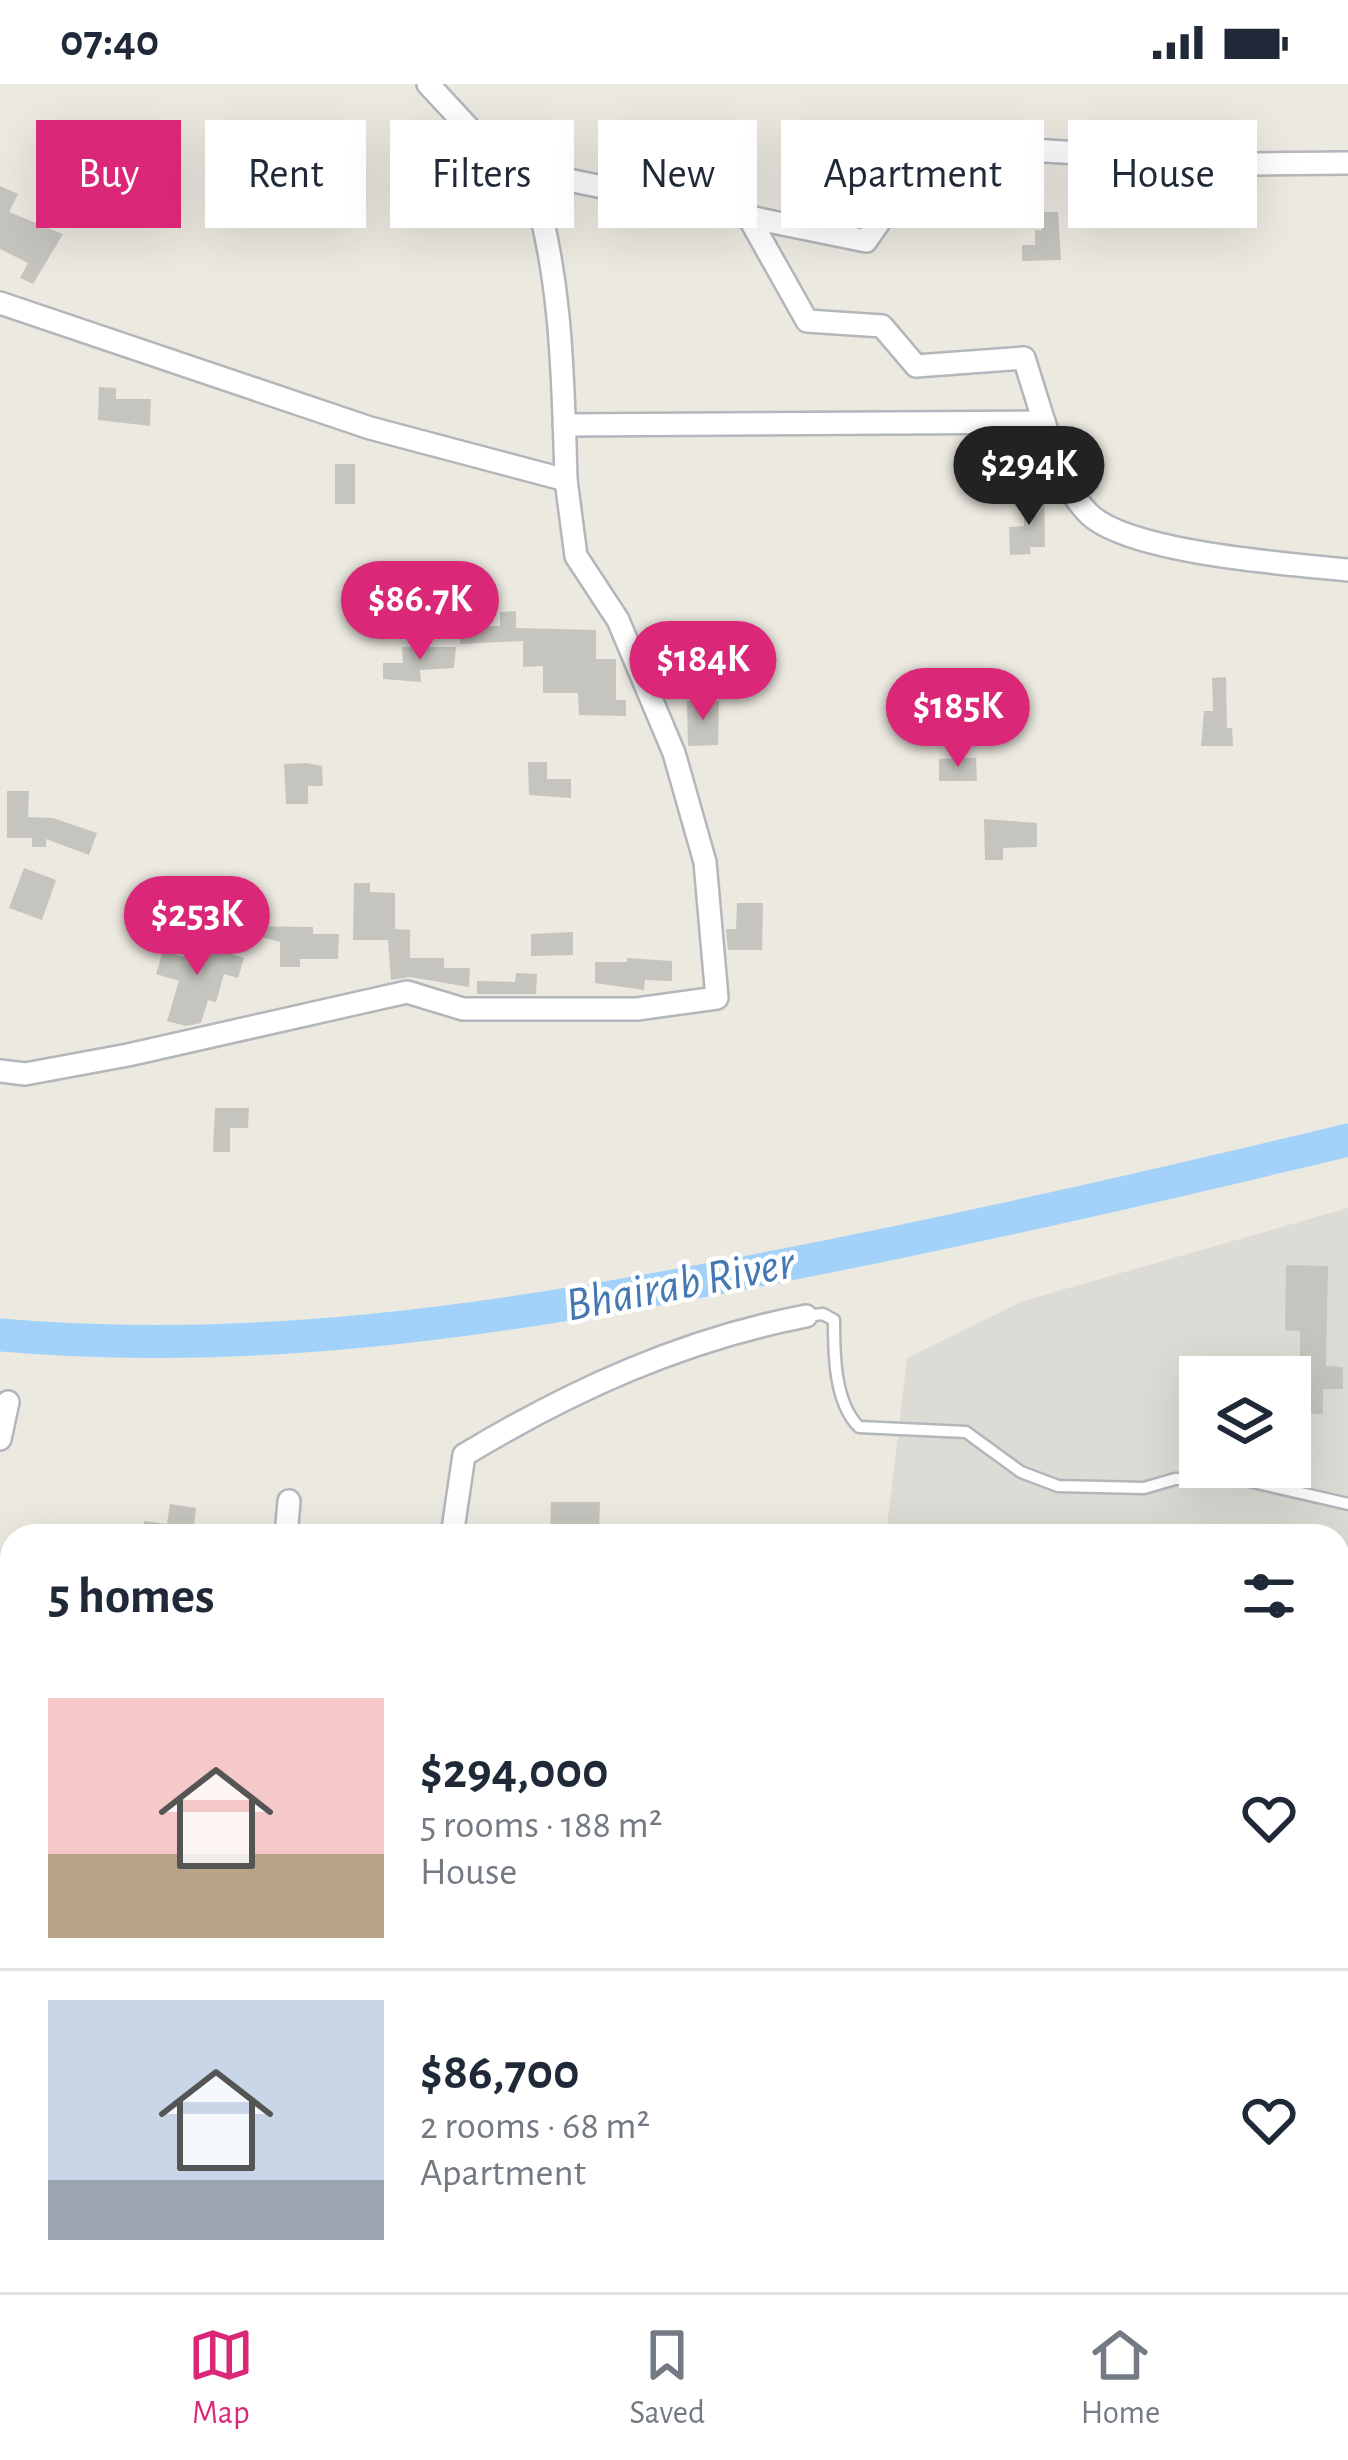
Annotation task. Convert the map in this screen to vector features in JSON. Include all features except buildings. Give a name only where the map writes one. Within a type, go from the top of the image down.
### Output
[{"type":"street","points":[[428,84],[461,120]]},
{"type":"street","points":[[757,218],[866,241],[933,144],[1257,164],[1348,163]]},
{"type":"street","points":[[0,1071],[26,1074],[128,1055],[407,992],[463,1009],[637,1009],[717,998],[705,862],[674,753],[618,620],[576,556],[547,228]]},
{"type":"street","points":[[755,228],[807,321],[882,326],[916,366],[1024,358],[1066,484],[1090,517],[1175,550],[1348,570]]},
{"type":"street","points":[[0,303],[370,428],[566,480]]},
{"type":"street","points":[[565,425],[1044,422]]},
{"type":"street","points":[[454,1524],[464,1455],[545,1406],[630,1367],[738,1329],[806,1316]]},
{"type":"street","points":[[0,1439],[8,1402]]},
{"type":"street","points":[[287,1524],[289,1502]]},
{"type":"lane","points":[[806,1316],[823,1314],[834,1320],[838,1377],[848,1415],[859,1426],[966,1432],[1021,1472],[1058,1486],[1144,1488],[1175,1479],[1240,1479],[1348,1504]]},
{"type":"shaded area","points":[[1348,1208],[1348,1524],[887,1524],[907,1358],[1023,1301]]},
{"type":"waterway","name":"Bhairab River","points":[[0,1335],[93,1341],[279,1338],[463,1320],[815,1259],[1348,1140]]}]
